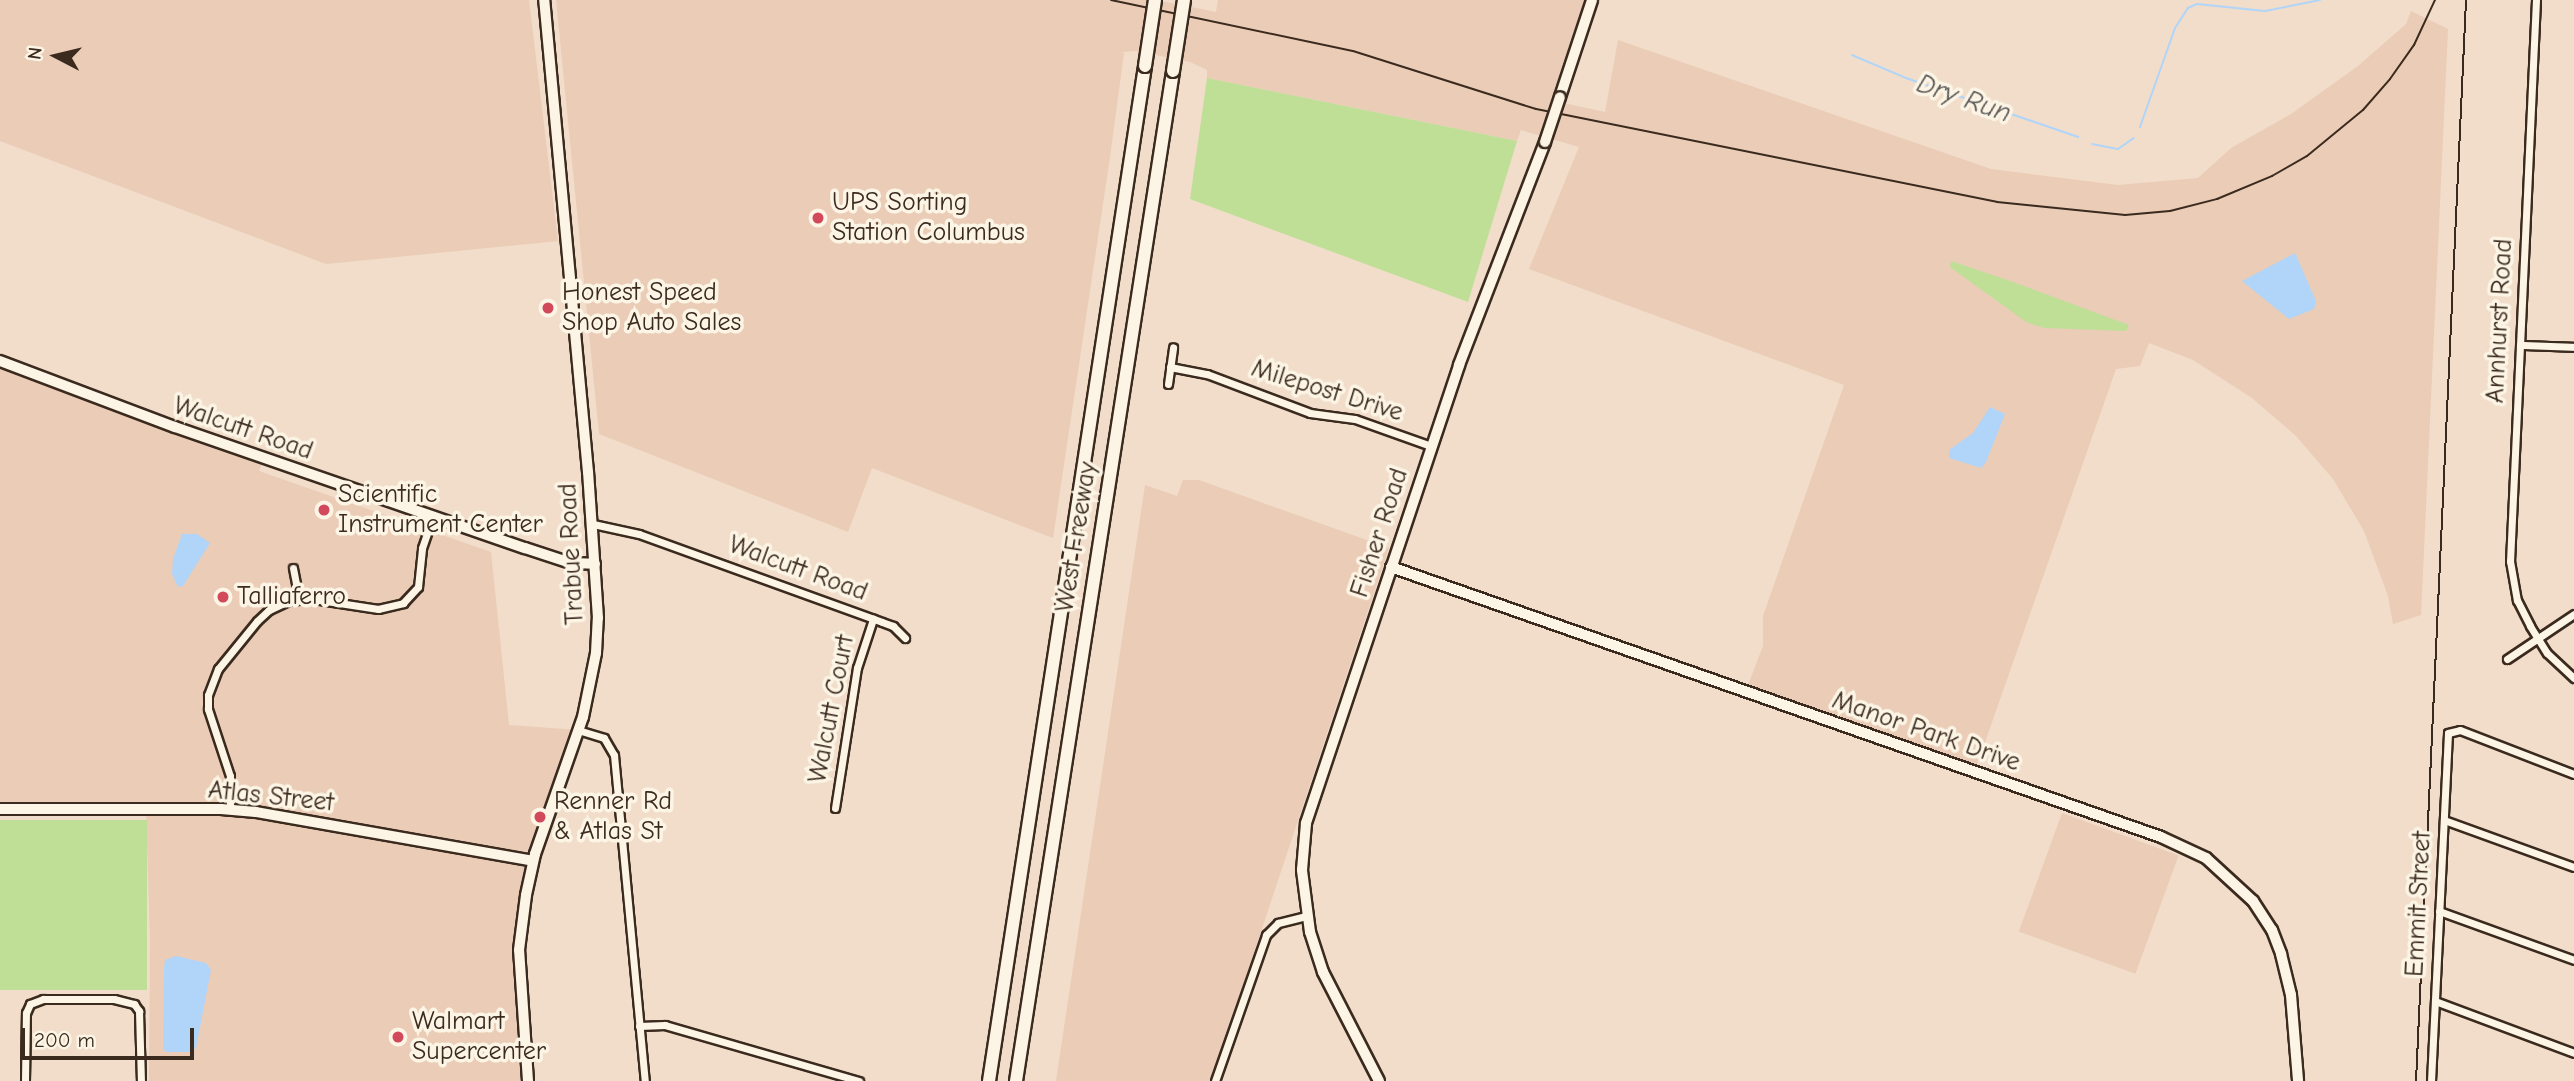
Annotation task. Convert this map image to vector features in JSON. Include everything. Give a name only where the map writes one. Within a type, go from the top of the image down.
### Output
[{"type":"highway","name":"West Freeway","points":[[989,1081],[1156,0]]},
{"type":"highway","name":"West Freeway","points":[[1016,1081],[1184,0]]},
{"type":"highway","points":[[982,1081],[1066,546],[1082,474]]},
{"type":"highway","points":[[1023,1033],[1025,1081]]},
{"type":"street","name":"Trabue Road","points":[[528,1081],[519,950],[533,861],[578,730],[596,653],[598,609],[593,524],[544,0]]},
{"type":"street","name":"Fisher Road","points":[[1379,1081],[1323,972],[1307,916],[1302,870],[1309,809],[1431,446],[1545,142],[1592,0]]},
{"type":"street","name":"Annhurst Road","points":[[2536,0],[2510,561],[2517,600],[2537,639],[2556,663],[2574,678]]},
{"type":"street","points":[[2520,345],[2574,347]]},
{"type":"street","points":[[1168,384],[1173,347]]},
{"type":"street","name":"Walcutt Road","points":[[0,361],[175,427],[433,516],[571,563],[595,564]]},
{"type":"street","name":"Milepost Drive","points":[[1170,367],[1207,374],[1317,414],[1355,419],[1431,446]]},
{"type":"street","points":[[230,810],[230,776],[208,709],[212,681],[218,669],[269,610],[299,599],[378,609],[402,603],[418,587],[422,548],[433,516]]},
{"type":"street","name":"Walcutt Road","points":[[593,524],[639,534],[893,626],[905,638]]},
{"type":"street","name":"Manor Park Drive","points":[[1391,567],[2161,837],[2206,858],[2253,901],[2272,930],[2291,995],[2298,1081]]},
{"type":"street","points":[[293,568],[299,599]]},
{"type":"street","points":[[2507,659],[2574,614]]},
{"type":"street","name":"Walcutt Court","points":[[835,808],[857,668],[873,619]]},
{"type":"street","points":[[578,730],[604,738],[614,755],[645,1081]]},
{"type":"street","name":"Emmit Street","points":[[2431,1081],[2446,740],[2451,730],[2460,730],[2574,774]]},
{"type":"street","name":"Atlas Street","points":[[0,809],[230,810],[289,817],[533,861]]},
{"type":"street","points":[[2444,820],[2574,867]]},
{"type":"street","points":[[2439,911],[2574,960]]},
{"type":"street","points":[[1215,1081],[1266,935],[1278,923],[1307,916]]},
{"type":"street","points":[[25,1081],[26,1013],[30,1004],[43,999],[114,999],[134,1004],[139,1010],[141,1081]]},
{"type":"street","points":[[2435,1001],[2574,1053]]},
{"type":"street","points":[[639,1026],[665,1025],[859,1081]]},
{"type":"shaded area","points":[[0,0],[529,0],[558,241],[326,264],[0,141]]},
{"type":"shaded area","points":[[556,0],[1156,0],[1216,12],[1218,0],[1592,0],[1559,102],[1605,112],[1618,40],[1991,169],[2118,185],[2198,178],[2231,148],[2291,114],[2358,66],[2406,24],[2411,11],[2448,29],[2421,615],[2393,624],[2388,596],[2364,531],[2333,479],[2296,436],[2252,398],[2193,360],[2149,343],[2140,366],[2116,369],[1977,765],[1748,685],[1763,646],[1763,616],[1844,385],[1529,269],[1579,147],[1521,130],[1517,141],[1207,78],[1207,70],[1190,62],[1136,51],[1121,52],[1124,53],[1110,157],[1053,538],[872,468],[848,532],[599,434]]},
{"type":"shaded area","points":[[0,361],[264,459],[259,471],[491,552],[509,725],[578,730],[535,854],[521,930],[528,1081],[149,1081],[150,941],[146,810],[0,809]]},
{"type":"shaded area","points":[[1183,480],[1199,480],[1389,548],[1211,1081],[1056,1081],[1145,485],[1177,496]]},
{"type":"shaded area","points":[[2062,813],[2179,855],[2135,974],[2019,931]]},
{"type":"green space","points":[[1207,78],[1517,141],[1468,302],[1190,199]]},
{"type":"green space","points":[[1951,261],[2129,325],[2126,331],[2044,328],[2026,322],[1950,267]]},
{"type":"green space","points":[[0,820],[147,820],[147,990],[0,990]]},
{"type":"water","points":[[2295,253],[2316,301],[2314,309],[2289,319],[2242,281]]},
{"type":"water","points":[[1990,407],[2005,414],[1986,462],[1981,468],[1949,458],[1949,450],[1973,433]]},
{"type":"water","points":[[182,534],[197,534],[210,543],[183,586],[178,587],[172,574],[173,559]]},
{"type":"water","points":[[176,956],[206,963],[211,970],[196,1048],[191,1052],[166,1052],[163,1049],[165,960]]},
{"type":"waterway","name":"Dry Run","points":[[2140,127],[2175,28],[2188,8],[2197,4],[2265,11],[2320,0]]},
{"type":"waterway","name":"Dry Run","points":[[1852,55],[1906,78],[2078,137]]},
{"type":"waterway","name":"Dry Run","points":[[2092,144],[2118,149],[2134,138]]},
{"type":"railway","points":[[1111,0],[1353,51],[1536,109],[1997,202],[2125,215],[2170,211],[2217,199],[2272,176],[2307,156],[2363,110],[2390,79],[2414,45],[2435,0]]},
{"type":"railway","points":[[2416,1081],[2466,0]]},
{"type":"place","name":"UPS Sorting Station Columbus","points":[[818,218]]},
{"type":"place","name":"Honest Speed Shop Auto Sales","points":[[548,308]]},
{"type":"place","name":"Scientific Instrument Center","points":[[324,510]]},
{"type":"place","name":"Talliaferro","points":[[223,597]]},
{"type":"place","name":"Renner Rd & Atlas St","points":[[540,817]]},
{"type":"place","name":"Walmart Supercenter","points":[[398,1037]]}]
